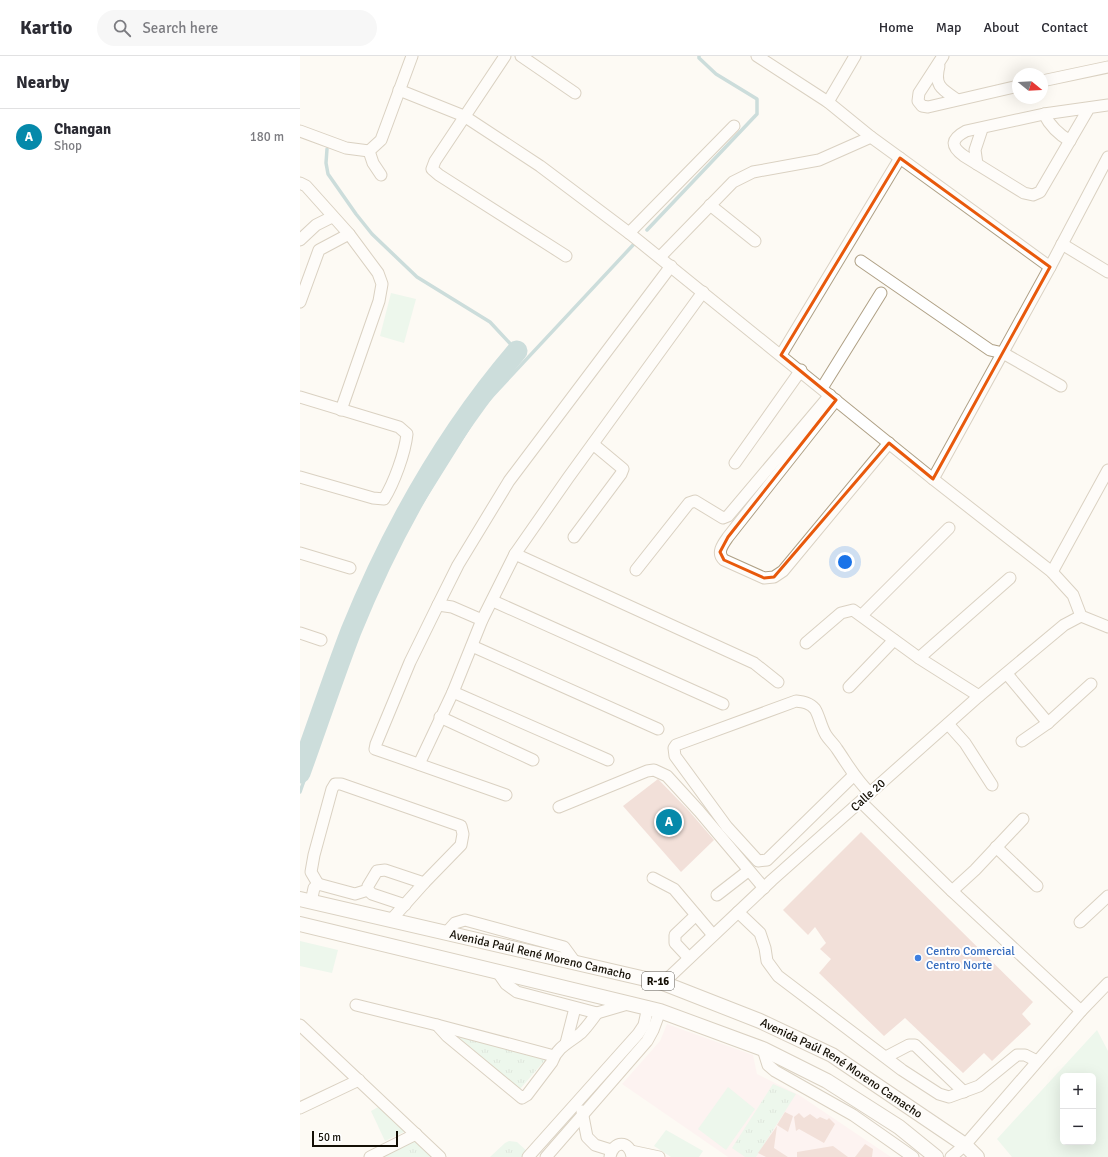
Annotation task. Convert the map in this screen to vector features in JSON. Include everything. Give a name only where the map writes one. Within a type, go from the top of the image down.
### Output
[{"type":"main road","name":"Avenida Paúl René Moreno Camacho","points":[[305,900],[663,982],[760,1021],[832,1056],[965,1145],[977,1157]]},
{"type":"main road","name":"Avenida Paúl René Moreno Camacho","points":[[300,924],[654,1009],[763,1049],[834,1085],[899,1127],[936,1157]]},
{"type":"street","points":[[300,131],[346,148],[369,151],[381,140],[412,56]]},
{"type":"street","points":[[505,56],[464,116],[435,161],[432,169],[439,175],[566,256]]},
{"type":"street","points":[[521,56],[575,93]]},
{"type":"street","points":[[757,56],[828,102],[871,137],[1050,267]]},
{"type":"street","points":[[828,102],[855,56]]},
{"type":"street","points":[[942,58],[919,93],[918,101],[922,106],[928,107],[956,99],[1012,87]]},
{"type":"street","points":[[942,58],[936,77],[939,86],[956,99]]},
{"type":"street","points":[[1048,80],[1108,67]]},
{"type":"street","points":[[399,90],[464,116],[540,166],[629,233],[801,370],[933,479],[1052,572],[1073,595],[1081,616],[1108,627]]},
{"type":"street","points":[[1089,108],[1040,192],[1033,195],[1024,193],[977,164],[957,151],[954,146],[954,140],[966,131],[982,129],[1044,114],[1108,105]]},
{"type":"street","points":[[1044,114],[1049,125],[1061,136],[1070,141]]},
{"type":"street","points":[[629,233],[734,126]]},
{"type":"street","points":[[977,164],[975,150],[982,129]]},
{"type":"street","points":[[660,257],[733,182],[753,172],[819,160],[871,137]]},
{"type":"street","points":[[369,151],[373,163],[381,175]]},
{"type":"street","points":[[933,479],[1062,244],[1104,176],[1108,157]]},
{"type":"street","points":[[781,355],[900,158]]},
{"type":"street","points":[[300,183],[306,186],[332,217],[349,234],[378,273],[382,284],[379,301],[341,410]]},
{"type":"street","points":[[710,205],[755,242]]},
{"type":"street","points":[[319,250],[300,240],[316,225],[332,217]]},
{"type":"street","points":[[300,302],[319,250],[349,234]]},
{"type":"street","points":[[1062,244],[1108,272]]},
{"type":"street","points":[[861,261],[990,350],[1003,353],[1061,386]]},
{"type":"street","points":[[506,794],[375,748],[376,744],[410,662],[438,604],[458,565],[509,481],[671,266]]},
{"type":"street","points":[[419,764],[453,692],[482,620],[493,601],[515,554],[592,444],[703,292]]},
{"type":"street","points":[[881,293],[829,394],[728,537],[720,552],[721,558],[764,578],[774,577],[783,571],[889,443]]},
{"type":"street","points":[[735,463],[801,370]]},
{"type":"street","points":[[636,570],[689,503],[695,501],[722,518],[728,516],[829,394]]},
{"type":"street","points":[[300,398],[399,427],[407,434],[406,443],[389,492],[384,499],[373,498],[300,477]]},
{"type":"street","points":[[574,537],[622,474],[623,469],[592,444]]},
{"type":"street","points":[[1052,572],[1108,470]]},
{"type":"street","points":[[862,615],[949,528]]},
{"type":"street","points":[[300,553],[350,568]]},
{"type":"street","points":[[515,554],[754,663],[778,682]]},
{"type":"street","points":[[919,658],[1010,578]]},
{"type":"street","points":[[493,601],[723,704]]},
{"type":"street","points":[[438,604],[452,607],[482,620]]},
{"type":"street","points":[[806,644],[841,613],[853,610],[862,615],[919,658],[979,696]]},
{"type":"street","name":"Calle 20","points":[[663,982],[764,888],[979,696],[1064,625],[1081,616]]},
{"type":"street","points":[[300,633],[321,640]]},
{"type":"street","points":[[849,687],[894,640]]},
{"type":"street","points":[[472,646],[658,729]]},
{"type":"street","points":[[1007,674],[1048,723]]},
{"type":"street","points":[[1022,741],[1048,723],[1090,684]]},
{"type":"street","points":[[453,692],[608,760]]},
{"type":"street","points":[[854,775],[767,860],[758,861],[716,812],[675,756],[674,748],[676,745],[796,701],[808,703],[816,711],[819,721],[826,734],[854,775],[870,793]]},
{"type":"street","points":[[440,717],[533,760]]},
{"type":"street","points":[[948,724],[965,743],[992,785]]},
{"type":"street","points":[[559,807],[646,771],[654,770],[667,776],[764,888]]},
{"type":"street","points":[[368,890],[355,894],[318,884],[311,872],[314,855],[332,789],[335,784],[341,784],[461,826],[463,834],[461,845],[391,920]]},
{"type":"street","points":[[861,802],[952,891],[1081,1011]]},
{"type":"street","points":[[952,891],[1024,819]]},
{"type":"street","points":[[996,847],[1037,886]]},
{"type":"street","points":[[368,890],[368,886],[377,871],[381,869],[424,883]]},
{"type":"street","points":[[718,895],[748,871]]},
{"type":"street","points":[[653,878],[670,886],[713,935]]},
{"type":"street","points":[[305,900],[318,884]]},
{"type":"street","points":[[368,890],[372,894],[405,904]]},
{"type":"street","points":[[1080,922],[1108,896]]},
{"type":"street","points":[[738,912],[760,933],[766,948],[767,961],[778,976],[912,1077],[940,1094],[949,1097],[979,1086],[1017,1055],[1025,1055],[1037,1061]]},
{"type":"street","points":[[689,958],[675,943],[675,935],[696,915]]},
{"type":"street","points":[[497,971],[506,984],[517,992],[575,1008],[597,1013],[631,1003]]},
{"type":"street","points":[[951,1157],[965,1145],[1081,1011],[1108,984]]},
{"type":"street","points":[[356,1005],[437,1024],[554,1056]]},
{"type":"street","points":[[566,1043],[575,1008]]},
{"type":"street","points":[[528,1157],[638,1034],[654,1009]]},
{"type":"street","points":[[546,1157],[647,1041],[653,1030],[654,1009]]},
{"type":"street","points":[[437,1024],[453,1041],[522,1098],[527,1095],[552,1062],[554,1056],[566,1043],[579,1034],[597,1013]]},
{"type":"street","points":[[300,1025],[440,1157]]},
{"type":"street","points":[[886,1057],[909,1044],[915,1045],[964,1092]]},
{"type":"street","points":[[763,1049],[768,1065],[776,1071],[854,1115],[913,1157]]},
{"type":"street","points":[[300,1108],[359,1080]]},
{"type":"street","points":[[577,1103],[584,1114],[584,1124],[587,1137],[595,1145],[610,1154],[615,1146],[621,1144],[627,1146],[631,1154],[659,1157]]},
{"type":"street","points":[[370,1157],[416,1134]]},
{"type":"highlighted area","points":[[900,158],[1050,267],[933,479],[889,443],[774,577],[764,578],[724,560],[720,552],[728,537],[836,400],[781,355]]},
{"type":"shaded area","points":[[667,1024],[753,1055],[757,1074],[799,1095],[891,1157],[728,1157],[622,1084],[660,1041]]},
{"type":"green space","points":[[391,293],[416,299],[404,343],[380,336]]},
{"type":"green space","points":[[300,941],[338,950],[332,973],[300,966]]},
{"type":"green space","points":[[1097,1030],[1108,1051],[1108,1157],[1012,1157],[997,1139]]},
{"type":"green space","points":[[456,1035],[546,1059],[520,1089]]},
{"type":"green space","points":[[773,1084],[796,1094],[756,1157],[745,1157],[732,1148]]},
{"type":"green space","points":[[728,1087],[755,1109],[726,1150],[698,1129]]},
{"type":"green space","points":[[380,1106],[406,1131],[385,1141],[371,1111]]},
{"type":"green space","points":[[666,1130],[703,1151],[699,1157],[671,1157],[654,1146]]},
{"type":"green space","points":[[418,1136],[440,1157],[385,1157],[383,1153]]},
{"type":"green space","points":[[509,1141],[517,1142],[530,1154],[527,1157],[490,1157],[505,1143]]},
{"type":"building","points":[[658,779],[714,840],[681,872],[623,806]]},
{"type":"building","points":[[861,832],[1033,1002],[1022,1014],[1031,1024],[992,1061],[984,1053],[963,1073],[905,1018],[884,1036],[819,973],[831,959],[820,949],[826,943],[815,927],[808,935],[783,910]]},
{"type":"building","points":[[785,1112],[793,1116],[788,1132],[777,1125]]},
{"type":"building","points":[[799,1113],[804,1118],[810,1114],[817,1119],[820,1117],[827,1120],[829,1118],[835,1124],[824,1143],[799,1129],[796,1131],[794,1117]]},
{"type":"building","points":[[777,1126],[774,1148],[788,1157],[766,1157],[758,1153]]},
{"type":"building","points":[[865,1144],[873,1149],[872,1157],[855,1157]]},
{"type":"building","points":[[833,1146],[848,1157],[797,1157],[797,1152]]},
{"type":"waterway","points":[[647,230],[757,114],[757,99],[716,74],[699,58],[699,56]]},
{"type":"waterway","points":[[327,149],[326,163],[328,174],[372,234],[417,277],[490,322],[517,351]]},
{"type":"waterway","points":[[300,792],[356,634],[403,533],[481,408],[634,244]]},
{"type":"waterway","points":[[300,773],[351,631],[384,556],[423,484],[467,415],[491,382],[517,351]]},
{"type":"place","name":"Changan","points":[[669,822]]},
{"type":"place","name":"Centro Comercial Centro Norte","points":[[918,958]]}]
